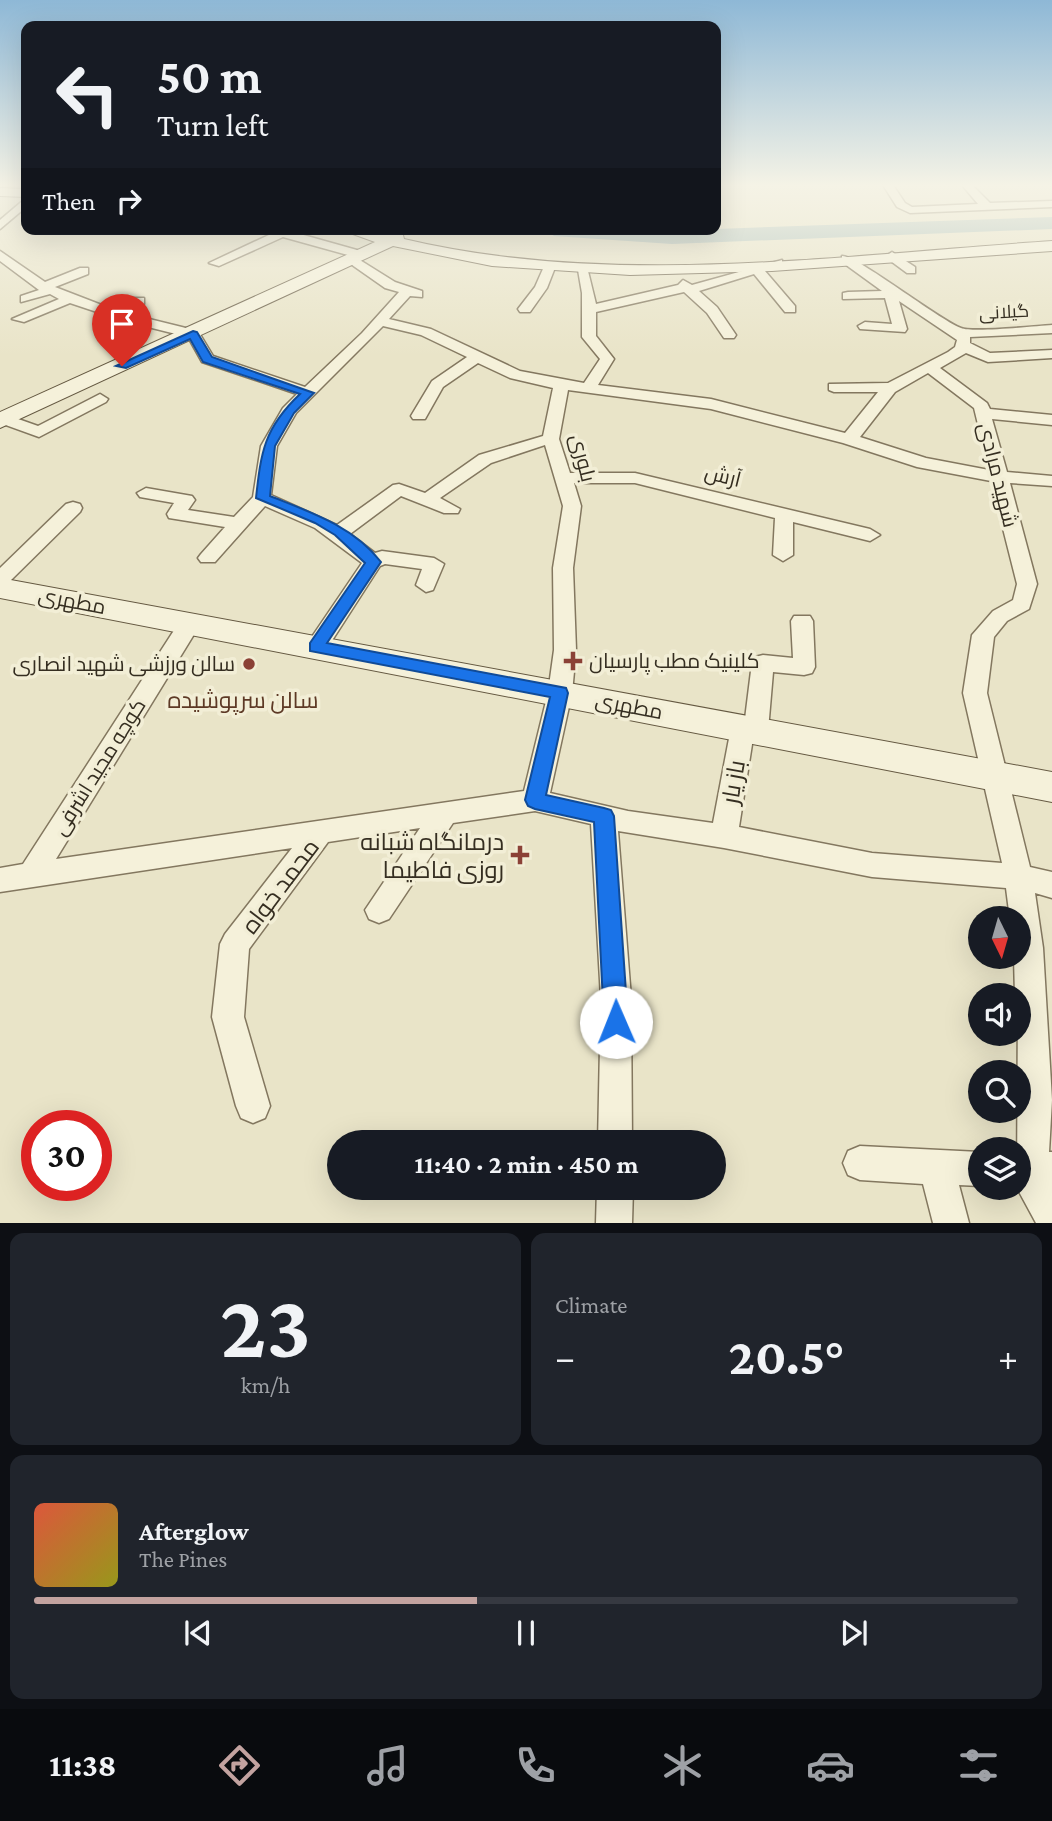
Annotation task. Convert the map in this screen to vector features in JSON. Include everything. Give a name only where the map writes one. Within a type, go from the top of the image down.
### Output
[{"type":"main road","points":[[2,420],[390,242]]},
{"type":"main road","points":[[397,242],[491,261],[581,267],[667,268],[1052,246]]},
{"type":"main road","name":"مطهری","points":[[0,587],[1052,787]]},
{"type":"street","points":[[215,263],[262,242]]},
{"type":"street","points":[[208,558],[262,498],[269,446],[289,411],[379,321],[413,293],[390,285],[356,258],[309,242]]},
{"type":"street","points":[[892,256],[911,270]]},
{"type":"street","points":[[1,258],[47,288],[72,298],[113,313],[193,334],[207,359],[308,393]]},
{"type":"street","points":[[846,259],[988,358],[1052,354]]},
{"type":"street","points":[[588,310],[689,289],[778,263]]},
{"type":"street","points":[[526,309],[541,288],[550,265]]},
{"type":"street","points":[[581,267],[589,293],[589,337],[607,359],[589,387]]},
{"type":"street","points":[[667,268],[712,310],[729,335]]},
{"type":"street","points":[[0,277],[19,269]]},
{"type":"street","points":[[757,270],[790,309]]},
{"type":"street","points":[[26,299],[84,271]]},
{"type":"street","points":[[848,296],[893,294]]},
{"type":"street","points":[[865,326],[900,328],[893,294]]},
{"type":"street","points":[[19,320],[72,298]]},
{"type":"street","points":[[113,313],[139,301]]},
{"type":"street","points":[[102,334],[135,319]]},
{"type":"street","points":[[379,321],[426,332],[515,375],[561,384],[711,404],[849,439],[923,463],[999,477],[1052,481]]},
{"type":"street","name":"گیلانی","points":[[961,339],[1052,329]]},
{"type":"street","points":[[849,439],[892,388],[947,360],[961,339]]},
{"type":"street","points":[[1019,356],[1034,370]]},
{"type":"street","points":[[419,416],[437,384],[477,357]]},
{"type":"street","name":"شهید مرادی","points":[[929,367],[981,406],[1027,584],[1022,604],[1000,616],[983,635],[975,693],[1019,877],[1028,948],[1037,1133],[1032,1170]]},
{"type":"street","name":"بلوری","points":[[535,800],[560,693],[565,650],[563,568],[572,506],[551,439],[561,384]]},
{"type":"street","points":[[834,387],[892,388]]},
{"type":"street","points":[[2,420],[39,432],[100,399]]},
{"type":"street","points":[[982,413],[1052,421]]},
{"type":"street","points":[[429,498],[463,469],[514,447],[551,439]]},
{"type":"street","name":"آرش","points":[[563,478],[635,478],[870,535]]},
{"type":"street","points":[[340,532],[399,489],[429,498],[451,509]]},
{"type":"street","points":[[146,493],[186,500],[176,514],[239,524]]},
{"type":"street","points":[[262,498],[320,520],[340,532],[373,562]]},
{"type":"street","points":[[0,579],[73,508]]},
{"type":"street","points":[[783,555],[784,514]]},
{"type":"street","points":[[316,647],[373,562],[382,557],[434,565],[426,585]]},
{"type":"street","name":"باز یار","points":[[724,835],[763,663],[804,667],[802,621]]},
{"type":"street","name":"کوچه مجید اشرفی","points":[[31,876],[190,623]]},
{"type":"street","points":[[0,880],[535,800],[604,816],[724,835],[872,865],[1019,877],[1052,885]]},
{"type":"street","points":[[379,910],[445,813]]},
{"type":"street","points":[[604,816],[616,998],[615,1130]]},
{"type":"street","name":"محمد خواه","points":[[253,1106],[228,1017],[236,944],[322,830]]},
{"type":"street","points":[[860,1163],[968,1168]]},
{"type":"street","points":[[936,1167],[951,1223]]},
{"type":"street","points":[[1032,1170],[1052,1215]]},
{"type":"street","points":[[614,1223],[615,1200]]},
{"type":"place","name":"کلینیک مطب پارسیان","points":[[573,661]]},
{"type":"place","name":"سالن ورزشی شهید انصاری","points":[[249,664]]},
{"type":"place","name":"درمانگاه شبانه روزی فاطیما","points":[[520,855]]},
{"type":"district","name":"سالن سرپوشیده","points":[[243,700]]},
{"type":"route","points":[[122,366],[193,334],[207,359],[308,393],[289,411],[269,446],[262,498],[320,520],[340,532],[373,562],[316,647],[560,693],[535,800],[604,816],[616,1022]]}]
